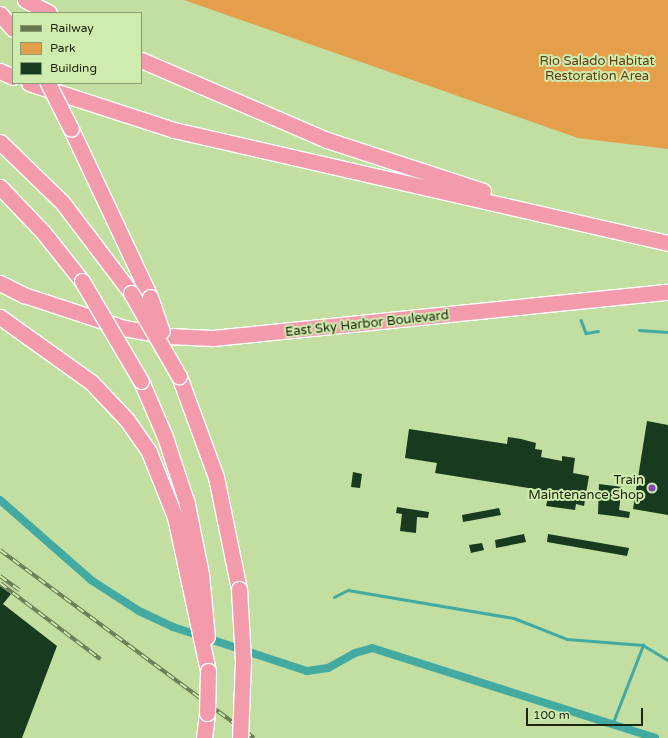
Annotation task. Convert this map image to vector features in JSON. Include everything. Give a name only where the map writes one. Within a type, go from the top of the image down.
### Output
[{"type":"highway","points":[[25,0],[47,12]]},
{"type":"highway","points":[[0,14],[12,28]]},
{"type":"highway","points":[[142,60],[269,118],[390,162],[520,201],[668,236]]},
{"type":"highway","points":[[0,71],[12,77]]},
{"type":"highway","points":[[32,84],[120,115],[195,135],[668,243]]},
{"type":"highway","points":[[48,84],[150,297],[216,477],[239,589],[244,668],[240,738]]},
{"type":"highway","points":[[0,142],[62,202],[131,292],[178,376]]},
{"type":"highway","points":[[0,187],[43,232],[82,281],[141,381],[179,477],[208,672],[204,738]]},
{"type":"highway","points":[[0,273],[68,310]]},
{"type":"highway","points":[[0,283],[68,310]]},
{"type":"highway","name":"East Sky Harbor Boulevard","points":[[68,310],[139,332],[226,338],[668,292]]},
{"type":"highway","points":[[636,295],[668,296]]},
{"type":"highway","points":[[0,317],[91,382],[135,430],[167,491],[197,592]]},
{"type":"green space","name":"Rio Salado Habitat Restoration Area","points":[[184,0],[668,0],[668,149],[578,138]]},
{"type":"building","name":"Train Maintenance Shop","points":[[647,421],[668,425],[668,515],[633,509]]},
{"type":"building","points":[[409,429],[507,444],[508,437],[521,439],[536,443],[535,449],[542,450],[541,457],[562,461],[562,456],[575,458],[573,473],[589,476],[584,506],[576,504],[575,510],[546,506],[548,498],[540,497],[541,490],[435,473],[437,463],[405,458]]},
{"type":"building","points":[[353,472],[362,474],[360,488],[351,487]]},
{"type":"building","points":[[599,484],[622,487],[619,510],[630,512],[629,518],[598,514]]},
{"type":"building","points":[[397,507],[429,512],[428,518],[417,517],[416,533],[400,531],[402,514],[396,513]]},
{"type":"building","points":[[499,508],[501,515],[463,522],[462,515]]},
{"type":"building","points":[[524,534],[526,542],[496,548],[495,540]]},
{"type":"building","points":[[548,534],[629,548],[627,556],[547,542]]},
{"type":"building","points":[[482,543],[484,550],[471,553],[469,545]]},
{"type":"building","points":[[0,586],[11,594],[3,604],[57,646],[22,738],[0,738]]},
{"type":"waterway","points":[[581,320],[586,333],[598,331]]},
{"type":"waterway","points":[[639,330],[668,332]]},
{"type":"waterway","points":[[0,500],[91,580],[139,611],[173,627],[307,671],[328,668],[355,653],[372,648],[655,738]]},
{"type":"waterway","points":[[334,597],[348,590],[514,618],[567,639],[643,645],[668,660]]},
{"type":"waterway","points":[[612,725],[643,645]]},
{"type":"railway","points":[[0,550],[254,738]]},
{"type":"railway","points":[[0,576],[19,590]]},
{"type":"railway","points":[[0,583],[100,659]]},
{"type":"place","name":"Train Maintenance Shop","points":[[652,488]]}]
